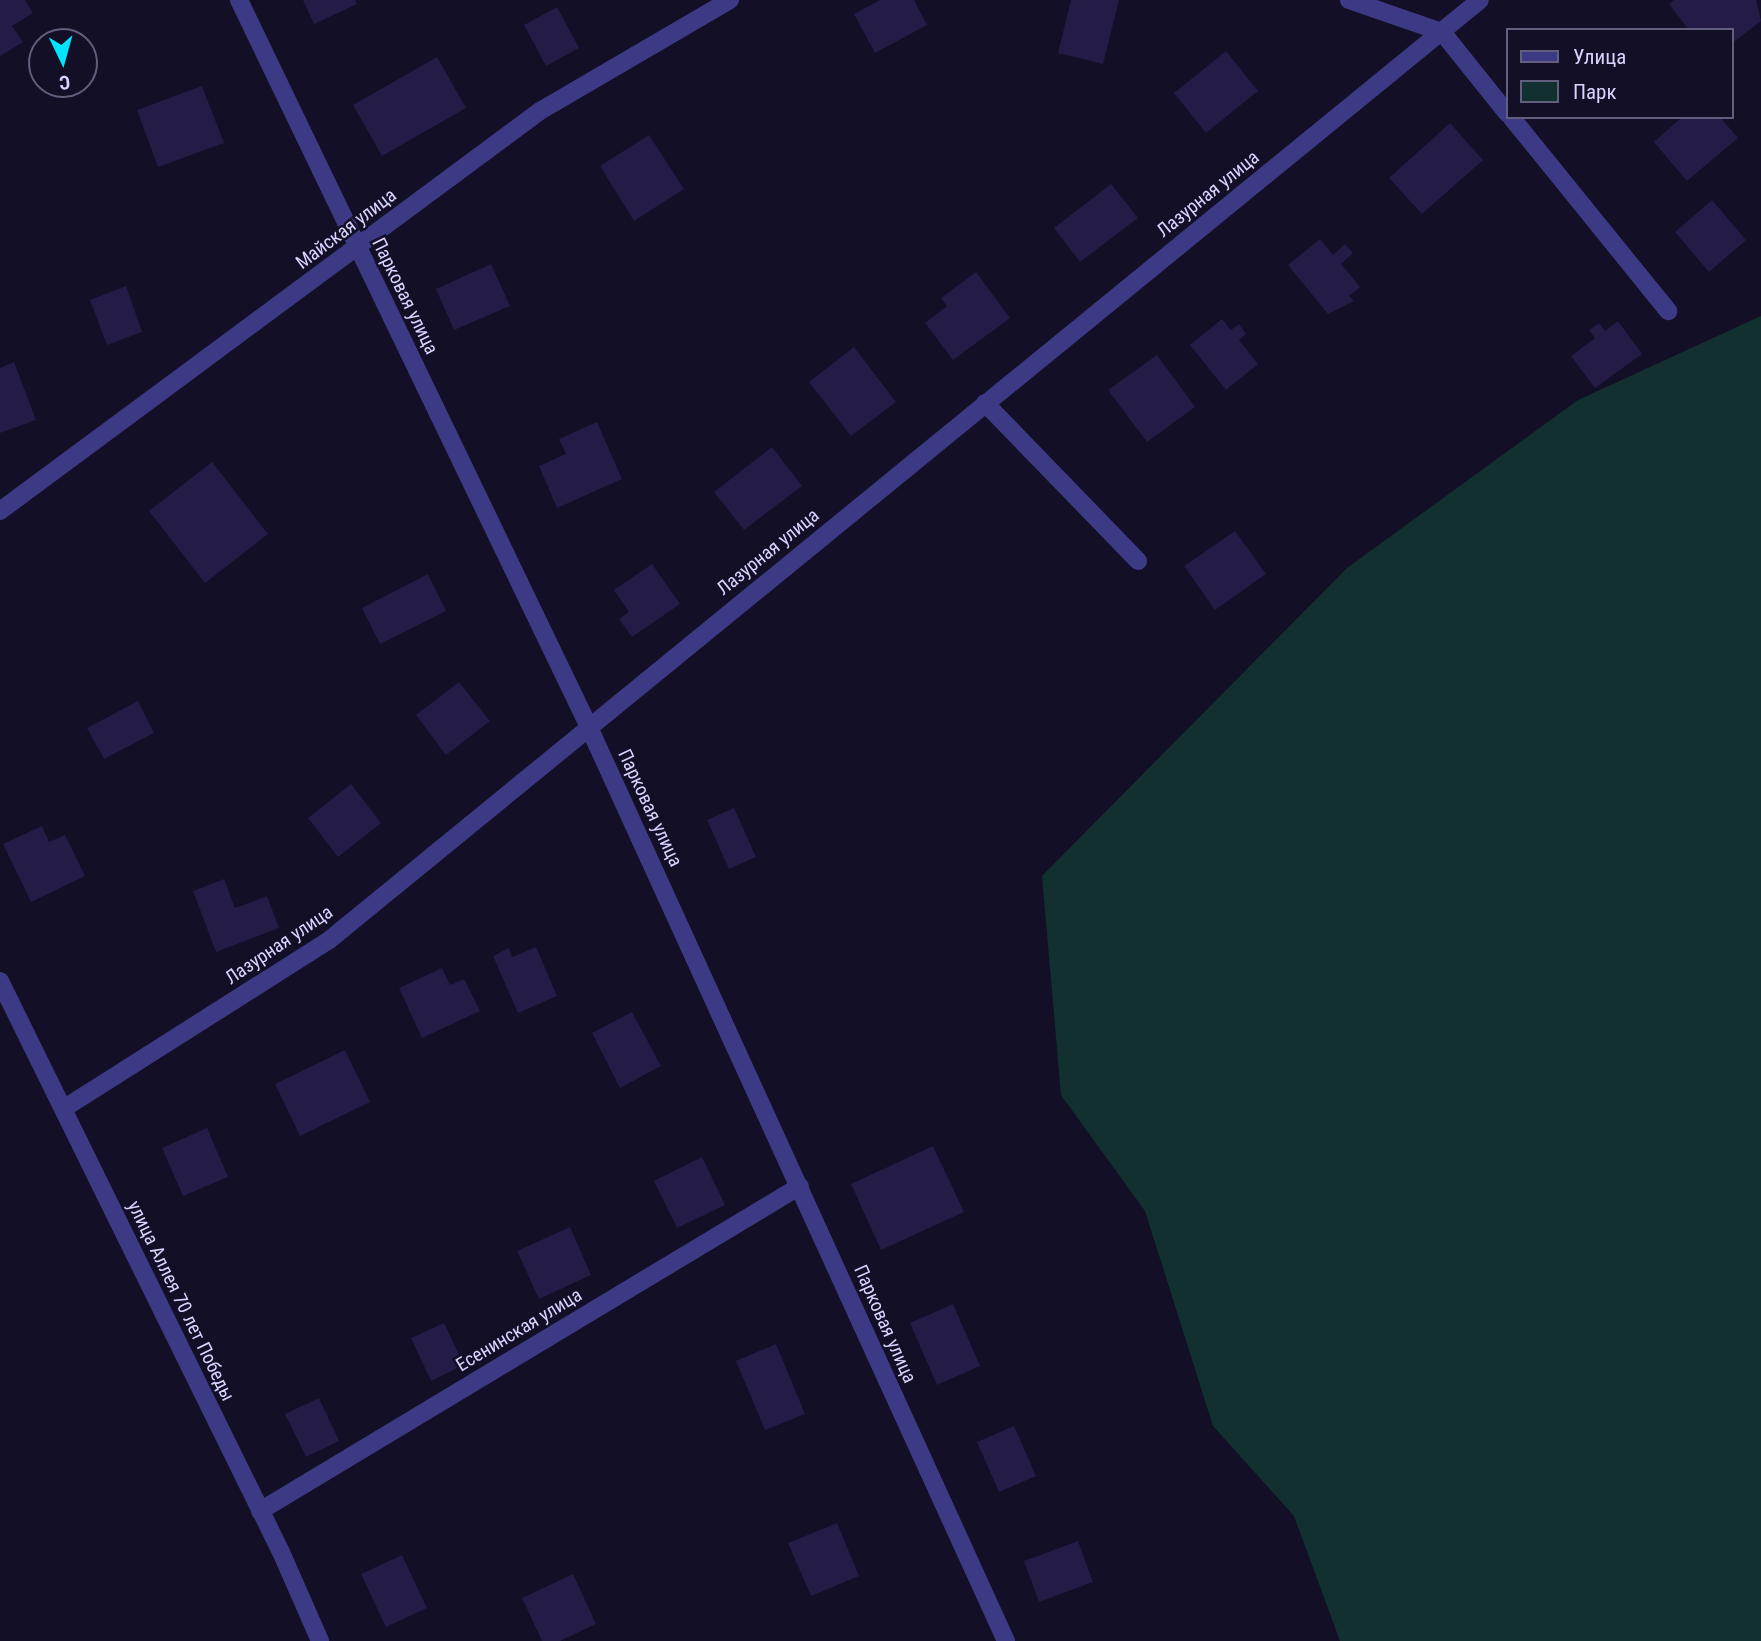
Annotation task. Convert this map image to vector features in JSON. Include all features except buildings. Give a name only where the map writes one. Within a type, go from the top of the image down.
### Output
[{"type":"street","name":"Парковая улица","points":[[239,0],[588,724],[1006,1641]]},
{"type":"street","name":"Майская улица","points":[[0,511],[540,111],[730,0]]},
{"type":"street","points":[[1349,0],[1442,32],[1506,112]]},
{"type":"street","name":"Лазурная улица","points":[[63,1109],[328,941],[588,724],[1480,0]]},
{"type":"street","points":[[1513,119],[1668,312]]},
{"type":"street","points":[[985,402],[1138,561]]},
{"type":"street","name":"улица Аллея 70 лет Победы","points":[[0,981],[260,1511],[320,1641]]},
{"type":"street","name":"Есенинская улица","points":[[260,1511],[800,1186]]},
{"type":"green space","points":[[1761,316],[1761,1641],[1340,1641],[1294,1516],[1213,1426],[1145,1211],[1061,1095],[1042,876],[1347,568],[1578,400]]}]
